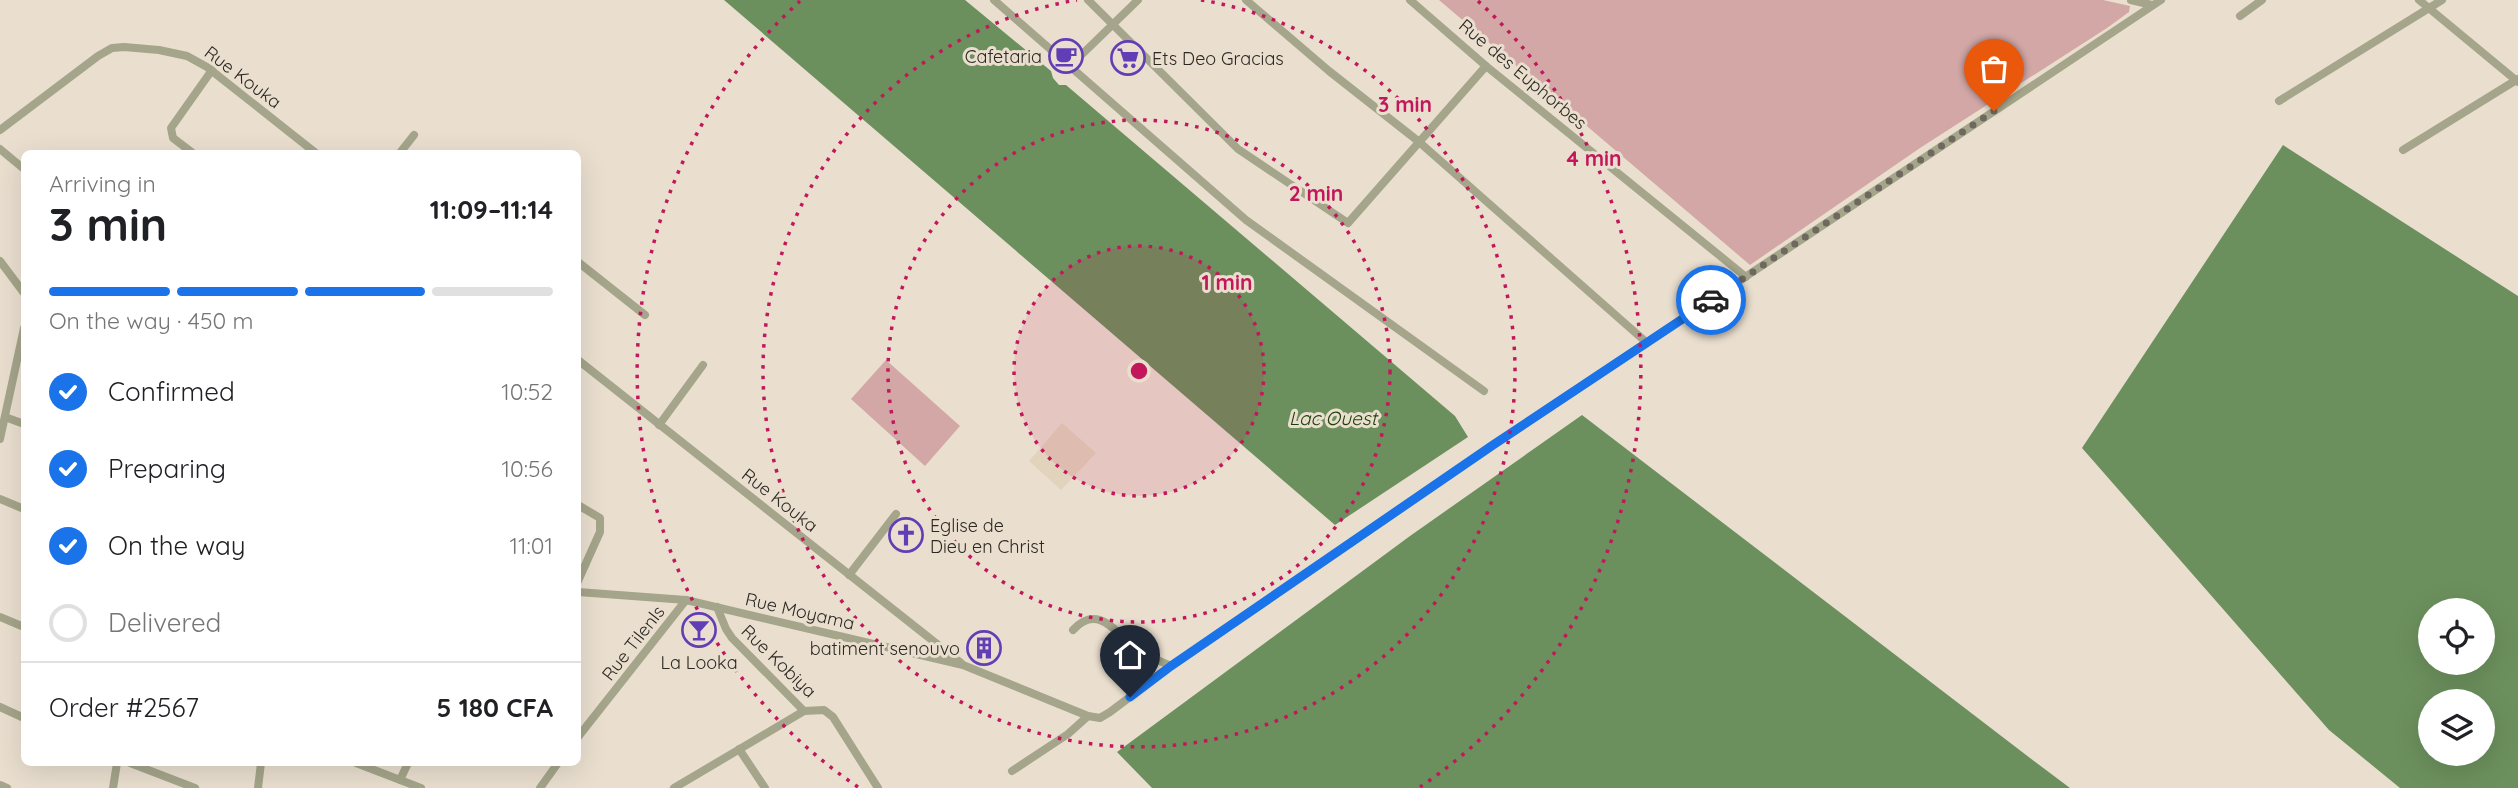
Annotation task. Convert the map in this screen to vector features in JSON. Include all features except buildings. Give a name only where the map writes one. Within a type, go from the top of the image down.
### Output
[{"type":"street","points":[[994,0],[1246,220],[1484,391]]},
{"type":"street","points":[[1088,0],[1238,149],[1348,223],[1486,66]]},
{"type":"street","points":[[1070,65],[1138,0]]},
{"type":"street","points":[[1246,0],[1329,71],[1418,141],[1646,342]]},
{"type":"street","name":"Rue des Euphorbes","points":[[1410,0],[1486,66],[1746,277]]},
{"type":"street","points":[[2131,0],[2152,5]]},
{"type":"street","points":[[1012,771],[1068,734],[1088,716],[1100,718],[1110,712],[1171,666],[1493,445],[2161,0]]},
{"type":"street","points":[[2240,16],[2262,0]]},
{"type":"street","points":[[2403,150],[2517,80],[2419,0]]},
{"type":"street","points":[[2280,101],[2442,0]]},
{"type":"street","name":"Rue Kouka","points":[[0,130],[99,56],[112,48],[124,47],[180,54],[212,71],[312,150]]},
{"type":"street","points":[[189,150],[173,138],[171,128],[212,71]]},
{"type":"street","points":[[402,150],[414,135]]},
{"type":"street","points":[[0,149],[21,166]]},
{"type":"street","points":[[0,261],[21,289]]},
{"type":"street","points":[[581,264],[645,315]]},
{"type":"street","points":[[0,439],[21,342]]},
{"type":"street","name":"Rue Kouka","points":[[581,362],[963,665]]},
{"type":"street","points":[[659,425],[703,365]]},
{"type":"street","points":[[5,417],[21,423]]},
{"type":"street","points":[[0,499],[21,508]]},
{"type":"street","points":[[581,507],[600,518],[600,532],[581,574]]},
{"type":"street","points":[[849,575],[896,514]]},
{"type":"street","name":"Rue Moyama","points":[[581,592],[686,600],[963,665],[1088,716]]},
{"type":"street","name":"Rue Tilenls","points":[[581,733],[686,600]]},
{"type":"street","name":"Rue Kobiya","points":[[717,607],[732,638],[804,711],[824,710],[831,714],[878,788]]},
{"type":"street","points":[[0,617],[21,626]]},
{"type":"street","points":[[1073,630],[1081,621],[1092,619],[1107,622],[1138,650],[1171,666]]},
{"type":"street","points":[[0,707],[21,717]]},
{"type":"street","points":[[674,788],[804,711]]},
{"type":"street","points":[[739,750],[765,788]]},
{"type":"street","points":[[113,788],[117,766]]},
{"type":"street","points":[[139,766],[195,788]]},
{"type":"street","points":[[258,788],[261,766]]},
{"type":"street","points":[[364,766],[421,788]]},
{"type":"street","points":[[400,780],[407,766]]},
{"type":"street","points":[[540,788],[556,766]]},
{"type":"street","points":[[0,785],[8,788]]},
{"type":"shaded area","points":[[1439,0],[2103,0],[2130,6],[2129,12],[2107,28],[1920,148],[1750,265]]},
{"type":"shaded area","points":[[886,360],[960,426],[925,466],[851,399]]},
{"type":"shaded area","points":[[1062,423],[1096,453],[1061,490],[1029,461]]},
{"type":"water","name":"Lac Ouest","points":[[724,0],[965,0],[1051,71],[1059,85],[1066,85],[1455,416],[1468,437],[1335,525]]},
{"type":"water","points":[[2283,145],[2518,296],[2518,788],[2400,788],[2329,730],[2082,448]]},
{"type":"water","points":[[1582,415],[2070,788],[1152,788],[1117,752],[1410,536]]},
{"type":"way so far","points":[[1711,300],[1994,111]]},
{"type":"place","name":"Cafetaria","points":[[1066,56]]},
{"type":"place","name":"Ets Deo Gracias","points":[[1128,58]]},
{"type":"place","name":"Eglise de Dieu en Christ","points":[[906,535]]},
{"type":"place","name":"La Looka","points":[[699,630]]},
{"type":"place","name":"batiment senouvo","points":[[984,648]]},
{"type":"route","points":[[1130,697],[1493,445],[1711,300]]}]
